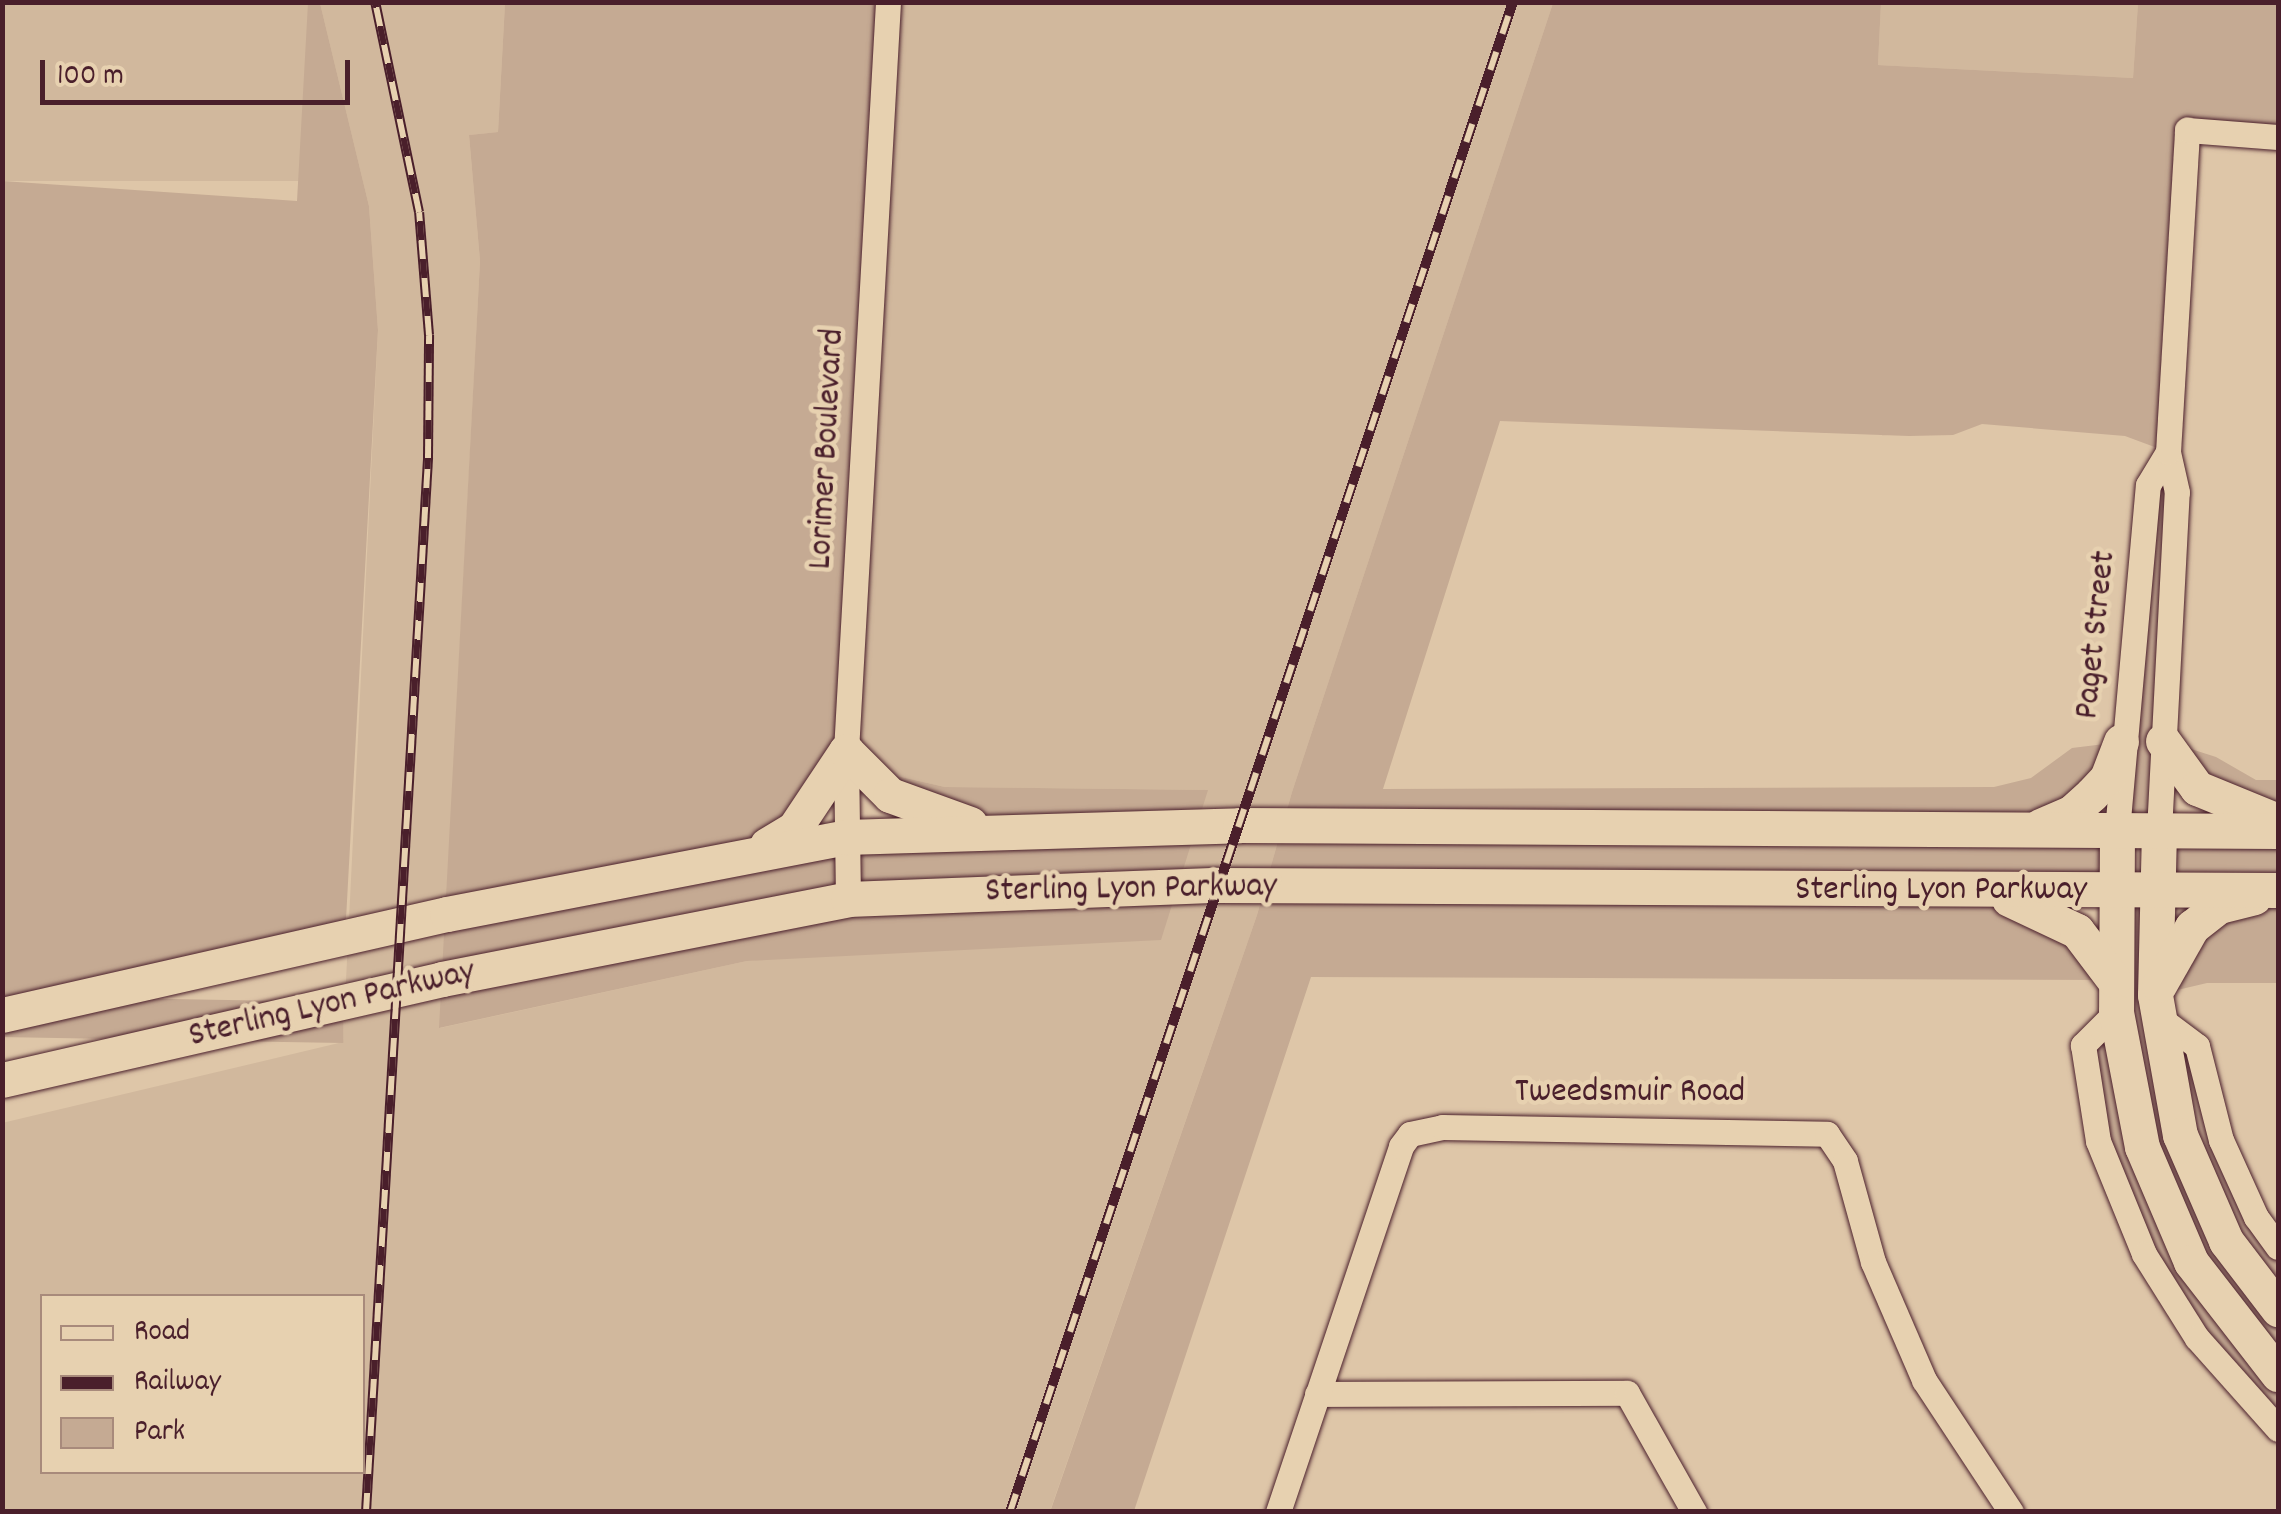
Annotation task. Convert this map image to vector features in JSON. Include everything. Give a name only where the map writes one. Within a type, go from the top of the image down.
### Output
[{"type":"main road","points":[[2162,741],[2196,788],[2278,821]]},
{"type":"main road","points":[[2029,830],[2070,813],[2092,794],[2107,778],[2121,742]]},
{"type":"main road","points":[[764,848],[794,829],[846,751],[890,796],[995,831]]},
{"type":"main road","name":"Sterling Lyon Parkway","points":[[2,1015],[764,848],[845,837],[1240,825],[2278,831]]},
{"type":"main road","points":[[2117,831],[2115,996],[2142,1147],[2191,1262],[2278,1374]]},
{"type":"main road","points":[[2159,832],[2156,1006],[2180,1135],[2226,1241],[2278,1309]]},
{"type":"main road","name":"Sterling Lyon Parkway","points":[[2,1080],[442,979],[848,899],[1218,885],[1989,893],[2277,890]]},
{"type":"main road","points":[[2156,1006],[2169,958],[2192,926],[2219,906],[2277,890]]},
{"type":"main road","points":[[1989,893],[2078,931],[2115,996]]},
{"type":"street","name":"Lorimer Boulevard","points":[[848,899],[846,751],[888,2]]},
{"type":"street","name":"Paget Street","points":[[2159,832],[2177,492],[2168,452],[2187,130],[2278,137]]},
{"type":"street","name":"Paget Street","points":[[2117,831],[2121,742],[2148,485],[2168,452]]},
{"type":"street","points":[[2115,996],[2083,1045],[2098,1141],[2144,1254],[2197,1338],[2278,1429]]},
{"type":"street","points":[[2156,1006],[2197,1046],[2220,1140],[2256,1217],[2278,1247]]},
{"type":"street","name":"Tweedsmuir Road","points":[[1278,1512],[1394,1162],[1410,1134],[1442,1127],[1812,1130],[1835,1140],[1845,1161],[1873,1262],[1924,1380],[2011,1512]]},
{"type":"street","points":[[1316,1394],[1627,1393],[1694,1512]]},
{"type":"shaded area","points":[[2,3],[308,3],[308,181],[2,181]]},
{"type":"shaded area","points":[[320,3],[505,3],[498,132],[469,135],[480,261],[440,1028],[747,961],[858,950],[1195,826],[1207,790],[945,787],[897,776],[846,751],[888,3],[1553,3],[1292,792],[1257,915],[1050,1511],[3,1511],[2,1123],[343,1042],[378,330],[369,206]]},
{"type":"shaded area","points":[[1881,3],[2138,3],[2133,78],[1878,65]]},
{"type":"green space","points":[[308,3],[320,3],[369,206],[378,330],[345,938],[2,1015],[2,181],[297,201]]},
{"type":"green space","points":[[505,3],[888,3],[846,751],[897,776],[945,787],[1208,790],[1161,940],[747,961],[439,1028],[480,261],[469,135],[498,132]],"holes":[[[865,776],[990,831],[767,846]]]},
{"type":"green space","points":[[1553,3],[1881,3],[1878,65],[2133,78],[2138,3],[2278,3],[2278,137],[2188,130],[2163,740],[2216,757],[2256,780],[2278,780],[2278,821],[2253,814],[2163,743],[2159,831],[2278,831],[2278,983],[2207,983],[2156,995],[2185,1034],[2221,1140],[2278,1247],[2278,1429],[2197,1338],[2098,1141],[2090,1031],[2114,980],[1311,977],[1134,1511],[1050,1512],[1257,915],[1292,792]],"holes":[[[1500,421],[1909,436],[1953,435],[1982,424],[2125,436],[2168,452],[2148,485],[2121,742],[2072,748],[2031,778],[1994,787],[1383,789]],[[2121,746],[2117,831],[2033,829]],[[2117,831],[2159,832],[2155,889],[2116,892]],[[2156,889],[2219,906],[2156,992]],[[2115,892],[2100,955],[1993,893]]]},
{"type":"green space","points":[[2,996],[344,1002],[343,1043],[2,1037]]},
{"type":"railway","points":[[366,1512],[428,458],[429,335],[419,212],[375,2]]},
{"type":"railway","points":[[1010,1512],[1513,2]]}]
